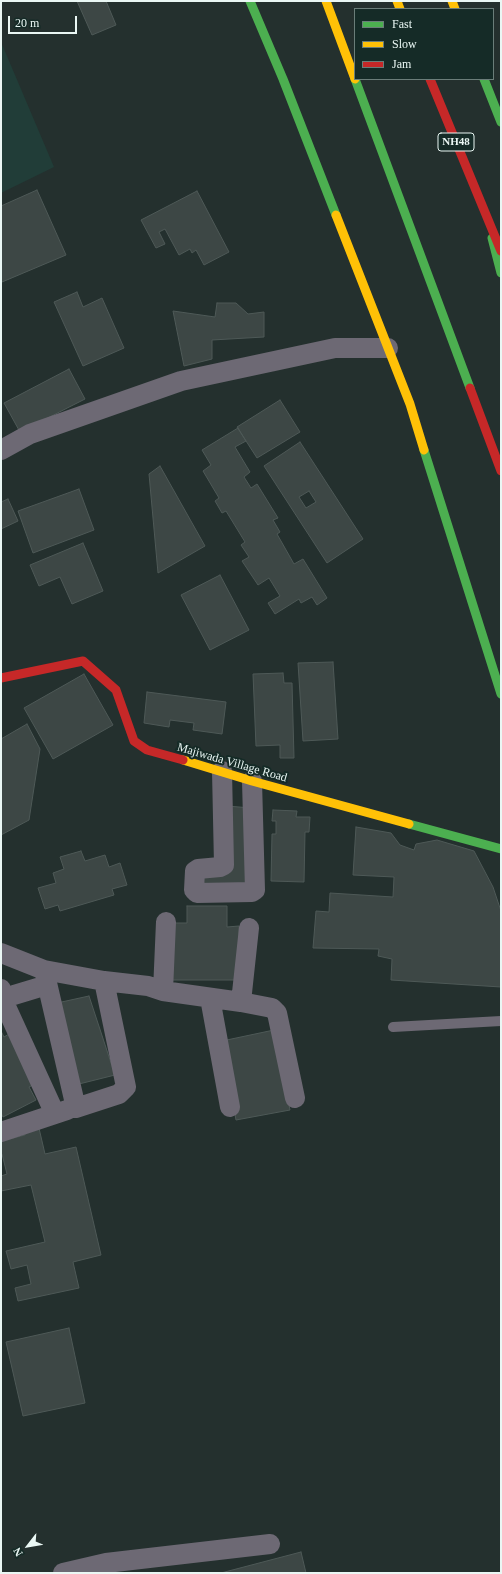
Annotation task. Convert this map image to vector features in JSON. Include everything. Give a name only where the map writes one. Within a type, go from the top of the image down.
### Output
[{"type":"main road","points":[[250,1],[283,79],[410,404],[501,694]]},
{"type":"main road","points":[[326,1],[354,76]]},
{"type":"main road","points":[[355,80],[501,471]]},
{"type":"main road","name":"NH48","points":[[430,80],[483,204],[501,251]]},
{"type":"main road","points":[[484,80],[501,122]]},
{"type":"main road","points":[[483,204],[501,273]]},
{"type":"main road","name":"Majiwada Village Road","points":[[1,678],[83,661],[116,690],[134,741],[148,750],[259,783],[501,850]]},
{"type":"street","points":[[1,450],[30,434],[181,381],[335,348],[388,348]]},
{"type":"street","points":[[222,771],[224,802],[224,865],[220,867],[198,869],[195,871],[194,890],[197,893],[252,892],[255,890],[253,806],[259,783]]},
{"type":"street","points":[[259,783],[264,874]]},
{"type":"street","points":[[224,802],[253,806]]},
{"type":"street","points":[[163,991],[166,922]]},
{"type":"street","points":[[241,1002],[249,928]]},
{"type":"street","points":[[1,953],[46,978],[76,1108]]},
{"type":"street","points":[[55,1114],[1,995],[46,978],[104,981],[148,986],[163,991],[272,1008],[278,1013],[295,1098]]},
{"type":"street","points":[[1,1132],[119,1094],[126,1086],[104,981]]},
{"type":"street","points":[[210,998],[230,1107]]},
{"type":"street","points":[[63,1573],[106,1563],[270,1544]]},
{"type":"lane","points":[[393,1027],[501,1021]]},
{"type":"shaded area","points":[[1,42],[54,167],[1,193]]},
{"type":"building","points":[[77,1],[106,1],[116,25],[92,35]]},
{"type":"building","points":[[37,190],[66,255],[2,282],[1,206]]},
{"type":"building","points":[[197,191],[229,252],[204,265],[196,250],[192,253],[190,249],[179,255],[165,229],[159,232],[165,244],[156,248],[141,220]]},
{"type":"building","points":[[77,292],[83,307],[102,298],[124,348],[83,366],[54,302]]},
{"type":"building","points":[[217,303],[236,303],[248,314],[264,312],[264,337],[212,340],[212,359],[184,366],[173,311],[215,317]]},
{"type":"building","points":[[69,369],[85,399],[20,432],[4,403]]},
{"type":"building","points":[[280,400],[300,432],[257,458],[237,427]]},
{"type":"building","points":[[238,428],[246,441],[235,447],[250,472],[244,477],[251,488],[257,484],[278,518],[273,520],[280,532],[277,534],[294,564],[303,559],[327,598],[317,605],[312,597],[301,603],[299,599],[275,614],[268,603],[280,596],[269,578],[258,585],[242,561],[249,557],[241,545],[245,542],[226,511],[222,513],[215,501],[219,498],[203,471],[211,465],[202,450]]},
{"type":"building","points":[[300,442],[363,539],[327,563],[264,466]],"holes":[[[309,491],[316,502],[306,508],[299,497]]]},
{"type":"building","points":[[160,466],[205,546],[158,573],[149,474]]},
{"type":"building","points":[[79,489],[94,530],[33,553],[18,511]]},
{"type":"building","points":[[8,499],[18,521],[1,529],[1,502]]},
{"type":"building","points":[[83,543],[103,591],[72,604],[60,577],[39,586],[30,565]]},
{"type":"building","points":[[220,575],[249,630],[210,650],[181,595]]},
{"type":"building","points":[[333,662],[338,739],[303,741],[298,663]]},
{"type":"building","points":[[283,673],[284,683],[292,683],[294,758],[280,758],[280,745],[256,746],[253,674]]},
{"type":"building","points":[[84,674],[113,725],[53,759],[24,708]]},
{"type":"building","points":[[147,692],[226,702],[222,734],[193,730],[194,723],[170,720],[169,727],[144,723]]},
{"type":"building","points":[[27,724],[40,749],[29,820],[1,835],[1,739]]},
{"type":"building","points":[[227,806],[251,808],[253,889],[197,890],[197,871],[226,870]]},
{"type":"building","points":[[273,810],[297,811],[296,817],[310,817],[309,832],[305,832],[304,882],[271,881],[272,834],[276,834],[276,821],[272,821]]},
{"type":"building","points":[[356,827],[391,833],[400,845],[414,850],[416,844],[437,840],[474,851],[493,887],[501,911],[501,987],[391,980],[392,959],[378,956],[379,949],[313,948],[316,911],[329,912],[330,893],[393,897],[394,877],[353,875]]},
{"type":"building","points":[[81,851],[85,861],[105,855],[109,867],[120,863],[127,885],[112,889],[114,895],[60,911],[58,905],[45,909],[38,888],[56,883],[53,873],[64,869],[60,857]]},
{"type":"building","points":[[187,906],[227,906],[227,927],[239,926],[239,980],[172,980],[172,923],[187,923]]},
{"type":"building","points":[[89,996],[115,1075],[71,1086],[57,1003]]},
{"type":"building","points":[[274,1030],[290,1110],[236,1120],[222,1041]]},
{"type":"building","points":[[1,1031],[4,1037],[9,1034],[35,1084],[29,1087],[36,1100],[3,1117],[1,1113]]},
{"type":"building","points":[[38,1124],[45,1154],[76,1147],[101,1255],[73,1262],[79,1288],[18,1301],[15,1288],[31,1284],[27,1265],[11,1269],[6,1251],[45,1242],[31,1185],[1,1191],[1,1176],[7,1174],[2,1154],[1,1155],[1,1141],[25,1135],[23,1128]]},
{"type":"building","points":[[69,1328],[85,1403],[23,1416],[6,1342]]},
{"type":"building","points":[[301,1552],[306,1573],[221,1573]]},
{"type":"traffic: fast","points":[[250,1],[283,79],[336,215]]},
{"type":"traffic: fast","points":[[355,80],[470,388]]},
{"type":"traffic: fast","points":[[484,80],[501,122]]},
{"type":"traffic: fast","points":[[492,238],[501,273]]},
{"type":"traffic: fast","points":[[424,450],[501,694]]},
{"type":"traffic: fast","points":[[409,824],[501,849]]},
{"type":"traffic: slow","points":[[326,1],[354,76]]},
{"type":"traffic: slow","points":[[397,1],[400,8]]},
{"type":"traffic: slow","points":[[452,1],[455,8]]},
{"type":"traffic: slow","points":[[336,215],[410,404],[424,450]]},
{"type":"traffic: slow","points":[[183,760],[252,781],[409,824]]},
{"type":"traffic: jam","points":[[430,80],[501,251]]},
{"type":"traffic: jam","points":[[470,388],[501,471]]},
{"type":"traffic: jam","points":[[1,678],[83,661],[116,690],[134,741],[147,750],[183,760]]}]
